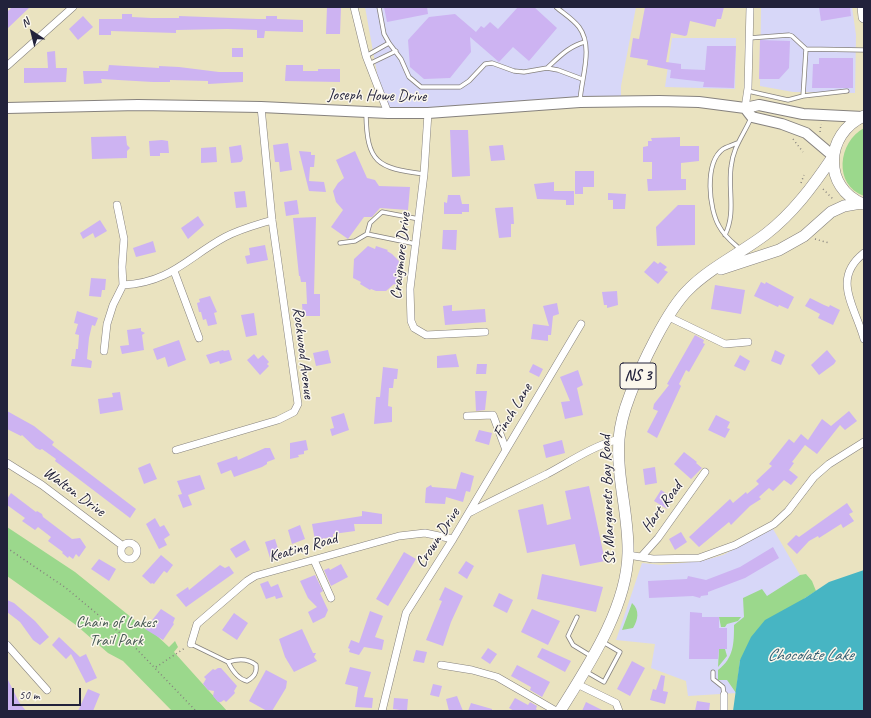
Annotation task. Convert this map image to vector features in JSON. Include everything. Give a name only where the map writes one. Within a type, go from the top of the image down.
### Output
[{"type":"main road","points":[[863,7],[864,17]]},
{"type":"main road","name":"Joseph Howe Drive","points":[[7,108],[138,105],[388,113],[428,112],[580,102],[699,102],[745,108],[759,105],[821,116],[864,116]]},
{"type":"main road","points":[[745,108],[752,117],[782,124],[806,133],[832,156],[842,186],[848,193],[863,204]]},
{"type":"main road","name":"St Margarets Bay Road","points":[[560,711],[601,641],[623,589],[628,555],[628,536],[619,458],[619,439],[630,395],[669,316],[688,290],[707,274],[767,233],[790,212],[809,191],[832,156],[841,134],[851,123],[864,116]]},
{"type":"main road","name":"St Margarets Bay Road","points":[[707,274],[779,250],[804,236],[831,212],[844,206],[863,204]]},
{"type":"street","points":[[7,66],[73,7]]},
{"type":"street","points":[[354,7],[366,56],[388,113]]},
{"type":"street","points":[[745,108],[748,91],[750,7]]},
{"type":"street","name":"Rockwood Avenue","points":[[176,450],[278,420],[294,412],[298,404],[272,220],[261,108]]},
{"type":"street","name":"Craigmore Drive","points":[[428,112],[424,174],[410,289],[409,310],[414,328],[426,335],[485,332]]},
{"type":"street","points":[[104,351],[107,324],[113,305],[123,285],[122,266],[124,239],[117,206]]},
{"type":"street","points":[[123,285],[136,285],[167,275],[224,237],[272,220]]},
{"type":"street","points":[[864,252],[850,270],[846,281],[847,292],[864,339]]},
{"type":"street","points":[[174,271],[199,338]]},
{"type":"street","points":[[669,316],[725,344],[748,342]]},
{"type":"street","name":"Finch Lane","points":[[469,513],[581,324]]},
{"type":"street","points":[[467,416],[493,415],[506,450]]},
{"type":"street","name":"Crown Drive","points":[[382,711],[406,613],[469,513],[497,497],[546,474],[590,450],[619,439]]},
{"type":"street","points":[[628,555],[653,560],[699,558],[734,545],[774,524],[788,511],[814,478],[829,464],[864,442]]},
{"type":"street","name":"Walton Drive","points":[[7,463],[42,485],[123,546]]},
{"type":"street","name":"Hart Road","points":[[641,557],[658,538],[705,472]]},
{"type":"street","name":"Keating Road","points":[[191,644],[197,624],[247,581],[255,576],[399,536],[425,534],[453,539]]},
{"type":"street","points":[[314,560],[331,598]]},
{"type":"street","points":[[7,645],[47,690]]},
{"type":"street","points":[[441,665],[472,670],[497,678],[556,711]]},
{"type":"street","points":[[577,684],[616,703],[619,711]]},
{"type":"street","points":[[724,695],[724,711]]},
{"type":"lane","points":[[379,7],[384,34],[396,51],[409,77],[421,87],[460,87],[469,82],[485,64],[492,63],[514,71],[524,72],[547,68],[558,70],[582,79]]},
{"type":"lane","points":[[556,7],[579,27],[585,42],[586,62],[582,79],[580,102]]},
{"type":"lane","points":[[749,38],[789,35],[806,49],[864,50]]},
{"type":"lane","points":[[366,56],[389,42]]},
{"type":"lane","points":[[547,68],[575,44],[585,42]]},
{"type":"lane","points":[[803,96],[806,49]]},
{"type":"lane","points":[[369,64],[396,51]]},
{"type":"lane","points":[[748,91],[788,100],[803,96],[847,91]]},
{"type":"lane","points":[[786,111],[788,100]]},
{"type":"lane","points":[[366,113],[368,140],[374,157],[388,168],[424,174]]},
{"type":"lane","points":[[725,235],[730,224],[731,167],[737,143],[752,117]]},
{"type":"lane","points":[[737,143],[722,150],[715,158],[711,170],[712,213],[725,235],[742,251]]},
{"type":"lane","points":[[340,243],[355,242],[367,234],[370,223],[382,212],[419,219]]},
{"type":"lane","points":[[367,234],[416,244]]},
{"type":"lane","points":[[578,617],[568,636],[574,645],[592,657]]},
{"type":"lane","points":[[584,671],[604,682],[608,676],[620,652],[601,641]]},
{"type":"lane","points":[[191,644],[228,662],[241,680],[247,681],[252,678],[256,671],[256,665],[251,661],[236,660],[228,662]]},
{"type":"lane","points":[[713,672],[713,678],[723,687],[724,695]]},
{"type":"path","points":[[819,136],[821,119]]},
{"type":"path","points":[[819,186],[835,203]]},
{"type":"path","points":[[7,548],[66,588],[126,638],[196,711]]},
{"type":"path","points":[[155,667],[191,644]]},
{"type":"shaded area","points":[[365,7],[636,7],[621,86],[621,100],[384,112]]},
{"type":"shaded area","points":[[761,7],[852,7],[856,35],[855,93],[793,92],[760,86]]},
{"type":"shaded area","points":[[672,38],[736,38],[735,89],[665,87]]},
{"type":"shaded area","points":[[773,529],[800,575],[816,591],[805,598],[740,660],[736,693],[688,696],[686,681],[651,668],[655,644],[616,640],[642,563],[661,565],[702,561],[723,555]]},
{"type":"green space","points":[[864,128],[864,196],[854,190],[847,183],[843,163],[844,153],[849,143],[855,134]]},
{"type":"green space","name":"Chain of Lakes Trail Park","points":[[7,527],[75,572],[137,622],[143,623],[169,647],[175,641],[178,647],[174,652],[227,711],[172,711],[123,661],[108,653],[76,625],[7,576]]},
{"type":"green space","points":[[806,574],[812,581],[816,591],[805,598],[740,660],[736,693],[727,680],[718,680],[718,670],[727,660],[732,650],[734,625],[744,617],[743,598],[762,589],[767,596],[800,575]]},
{"type":"green space","points":[[632,603],[637,612],[636,622],[633,628],[622,630]]},
{"type":"green space","points":[[719,617],[741,617],[738,621],[727,624],[725,627],[721,627]]},
{"type":"green space","points":[[719,648],[725,649],[727,656],[718,667]]},
{"type":"water","name":"Chocolate Lake","points":[[864,570],[864,711],[733,711],[740,660],[751,637],[765,620],[805,598],[829,582]]},
{"type":"building","points":[[12,7],[30,7],[7,29],[7,12]]},
{"type":"building","points":[[327,7],[341,7],[340,34],[326,34]]},
{"type":"building","points":[[384,7],[427,7],[428,14],[387,22]]},
{"type":"building","points":[[518,7],[534,7],[557,28],[529,61],[513,47],[499,62],[470,37],[471,52],[450,78],[424,79],[410,67],[408,40],[429,17],[455,14],[476,32],[481,26],[484,28],[490,22],[498,29]]},
{"type":"building","points":[[645,7],[724,7],[721,19],[717,19],[715,27],[690,21],[687,35],[685,36],[671,33],[666,62],[681,64],[681,69],[705,70],[707,46],[736,46],[734,88],[703,87],[704,82],[670,78],[671,70],[647,65],[648,60],[630,57],[633,38],[639,39]]},
{"type":"building","points":[[819,7],[850,7],[851,16],[821,21]]},
{"type":"building","points":[[122,14],[132,14],[132,17],[151,18],[179,18],[179,16],[266,19],[266,16],[277,16],[277,19],[303,20],[303,32],[265,31],[264,38],[257,38],[257,30],[227,29],[176,30],[176,33],[111,31],[111,35],[99,35],[99,19],[122,19]]},
{"type":"building","points":[[83,16],[93,27],[78,40],[69,29]]},
{"type":"building","points":[[760,40],[790,41],[789,68],[779,79],[759,79]]},
{"type":"building","points":[[232,48],[243,48],[243,57],[232,57]]},
{"type":"building","points":[[55,51],[56,68],[67,68],[66,82],[24,83],[24,68],[48,68],[47,52]]},
{"type":"building","points":[[819,58],[853,58],[853,88],[812,88],[813,64],[819,64]]},
{"type":"building","points":[[109,65],[159,68],[159,66],[179,67],[219,72],[243,72],[243,82],[208,84],[208,81],[170,80],[170,82],[153,82],[101,79],[102,83],[84,84],[83,71],[108,71]]},
{"type":"building","points":[[286,65],[303,65],[303,71],[340,69],[340,82],[285,81]]},
{"type":"building","points":[[450,130],[468,130],[470,176],[452,177]]},
{"type":"building","points":[[126,136],[127,145],[130,148],[127,151],[127,158],[92,159],[91,137]]},
{"type":"building","points":[[680,137],[680,146],[699,146],[699,161],[681,163],[681,179],[686,179],[686,190],[648,191],[647,179],[652,179],[652,162],[643,162],[643,147],[648,146],[648,141],[652,141],[651,138]]},
{"type":"building","points":[[149,141],[168,141],[169,153],[160,153],[160,156],[150,156]]},
{"type":"building","points":[[288,143],[292,170],[280,172],[279,162],[275,162],[273,145]]},
{"type":"building","points":[[241,145],[243,159],[241,162],[231,163],[229,147]]},
{"type":"building","points":[[503,145],[505,160],[491,161],[489,146]]},
{"type":"building","points":[[216,147],[217,162],[201,163],[201,148]]},
{"type":"building","points":[[299,151],[311,152],[311,155],[315,155],[314,167],[310,167],[309,181],[324,182],[326,192],[309,191]]},
{"type":"building","points":[[355,151],[367,178],[375,180],[379,186],[410,187],[408,210],[380,208],[372,217],[364,217],[348,239],[331,227],[343,210],[336,202],[333,191],[338,183],[344,178],[336,160]]},
{"type":"building","points":[[575,171],[594,171],[594,187],[583,187],[583,194],[575,194]]},
{"type":"building","points":[[554,182],[554,191],[574,191],[574,205],[566,205],[566,200],[537,199],[534,184]]},
{"type":"building","points":[[245,191],[247,207],[236,208],[234,192]]},
{"type":"building","points":[[608,193],[626,194],[625,209],[613,209],[613,200],[608,200]]},
{"type":"building","points":[[448,195],[460,195],[462,204],[469,204],[469,212],[462,212],[462,214],[444,214],[444,202],[447,203]]},
{"type":"building","points":[[297,200],[299,214],[286,216],[284,202]]},
{"type":"building","points":[[678,205],[695,205],[695,245],[657,246],[656,227]]},
{"type":"building","points":[[513,207],[514,224],[511,224],[511,237],[499,238],[495,208]]},
{"type":"building","points":[[198,216],[204,225],[188,239],[181,228]]},
{"type":"building","points":[[316,217],[314,294],[320,294],[320,316],[303,316],[302,304],[307,304],[306,282],[301,282],[299,276],[293,218]]},
{"type":"building","points":[[100,220],[107,231],[95,238],[93,233],[83,239],[80,233]]},
{"type":"building","points":[[443,230],[457,230],[456,250],[442,249]]},
{"type":"building","points":[[153,241],[156,252],[136,257],[133,248]]},
{"type":"building","points":[[265,245],[268,260],[247,264],[245,256],[250,255],[249,248]]},
{"type":"building","points":[[368,246],[375,249],[376,246],[388,250],[387,251],[399,261],[399,271],[401,273],[396,285],[394,284],[386,291],[370,290],[360,284],[361,282],[353,278],[354,259]]},
{"type":"building","points":[[654,261],[658,264],[660,262],[667,267],[664,270],[668,272],[658,284],[644,272]]},
{"type":"building","points":[[91,278],[106,279],[105,290],[102,290],[101,297],[89,296]]},
{"type":"building","points":[[761,282],[765,284],[766,282],[794,297],[788,309],[779,305],[778,307],[754,296]]},
{"type":"building","points":[[715,285],[745,290],[741,314],[711,309]]},
{"type":"building","points":[[617,291],[618,305],[607,308],[607,305],[604,305],[602,292]]},
{"type":"building","points":[[210,296],[217,312],[214,313],[217,324],[208,326],[206,319],[203,320],[201,312],[199,312],[197,303],[200,302],[199,299]]},
{"type":"building","points":[[810,298],[829,307],[830,305],[840,310],[833,325],[818,318],[820,314],[805,306]]},
{"type":"building","points":[[557,303],[559,314],[553,316],[551,335],[548,335],[548,341],[531,339],[533,324],[549,326],[543,306]]},
{"type":"building","points":[[452,305],[452,311],[485,309],[486,322],[445,325],[443,306]]},
{"type":"building","points":[[77,311],[98,318],[95,326],[92,325],[89,338],[87,359],[92,361],[91,368],[71,366],[72,359],[75,359],[76,349],[78,349],[79,335],[75,334],[78,324],[74,323]]},
{"type":"building","points":[[254,313],[257,335],[246,337],[241,315]]},
{"type":"building","points":[[141,328],[141,331],[145,333],[142,335],[144,350],[122,354],[120,346],[129,345],[127,330]]},
{"type":"building","points":[[695,335],[704,340],[703,343],[705,344],[689,372],[686,370],[679,384],[681,386],[657,438],[647,432],[658,411],[653,409],[654,404],[669,385],[667,384]]},
{"type":"building","points":[[179,340],[186,360],[168,367],[165,357],[157,360],[153,349]]},
{"type":"building","points":[[223,350],[229,350],[232,360],[220,364],[219,361],[210,364],[206,355]]},
{"type":"building","points":[[328,350],[331,363],[316,366],[313,353]]},
{"type":"building","points":[[775,350],[785,355],[781,365],[771,361]]},
{"type":"building","points":[[827,350],[836,361],[819,375],[811,365]]},
{"type":"building","points":[[254,354],[258,359],[263,355],[269,362],[267,364],[269,366],[260,375],[247,360]]},
{"type":"building","points":[[456,354],[459,367],[437,368],[437,356]]},
{"type":"building","points":[[740,355],[750,361],[745,371],[734,366]]},
{"type":"building","points":[[477,364],[487,364],[486,374],[476,374]]},
{"type":"building","points":[[533,364],[543,369],[539,377],[529,372]]},
{"type":"building","points":[[383,367],[398,369],[397,379],[394,379],[393,388],[389,388],[388,406],[392,407],[392,422],[374,424],[376,397],[380,397]]},
{"type":"building","points":[[578,370],[583,385],[577,388],[583,415],[565,419],[561,402],[570,401],[560,377]]},
{"type":"building","points":[[475,391],[487,391],[485,410],[476,411]]},
{"type":"building","points":[[120,392],[123,410],[100,414],[98,399],[113,397],[112,393]]},
{"type":"building","points":[[7,411],[34,426],[54,442],[52,445],[136,509],[130,518],[55,461],[56,459],[42,449],[40,450],[36,448],[22,435],[21,436],[7,429]]},
{"type":"building","points":[[849,411],[857,421],[845,430],[840,425],[817,454],[805,445],[792,462],[794,463],[789,470],[798,477],[791,485],[784,480],[773,491],[769,488],[759,497],[761,499],[750,506],[731,525],[729,522],[699,547],[689,537],[730,499],[733,503],[746,492],[747,494],[759,484],[756,481],[772,466],[769,464],[789,439],[794,443],[801,434],[808,440],[822,419],[831,426]]},
{"type":"building","points":[[344,413],[349,430],[332,436],[330,429],[334,428],[331,417]]},
{"type":"building","points":[[716,415],[730,422],[727,428],[730,429],[725,438],[708,430]]},
{"type":"building","points":[[479,430],[492,433],[489,445],[475,441]]},
{"type":"building","points":[[306,440],[308,450],[304,451],[304,454],[298,455],[299,457],[290,459],[290,443]]},
{"type":"building","points":[[562,440],[565,453],[546,458],[543,445]]},
{"type":"building","points":[[265,448],[270,448],[275,459],[267,462],[267,464],[262,467],[234,477],[231,470],[221,474],[217,463],[237,456],[238,460]]},
{"type":"building","points":[[684,452],[702,468],[691,479],[674,464]]},
{"type":"building","points":[[150,463],[157,479],[144,484],[138,468]]},
{"type":"building","points":[[655,467],[657,483],[645,485],[643,469]]},
{"type":"building","points":[[461,472],[474,476],[470,492],[466,491],[463,502],[446,497],[445,504],[425,503],[426,488],[431,485],[432,487],[456,489]]},
{"type":"building","points":[[200,475],[205,489],[188,495],[192,505],[183,508],[178,495],[182,494],[177,481]]},
{"type":"building","points":[[589,486],[605,561],[580,566],[575,544],[527,553],[518,510],[543,504],[547,525],[571,519],[565,491]]},
{"type":"building","points":[[661,490],[673,498],[667,509],[654,501]]},
{"type":"building","points":[[11,493],[36,512],[37,511],[42,514],[43,517],[72,539],[80,538],[86,547],[79,557],[76,554],[73,559],[69,556],[68,558],[62,553],[63,552],[48,541],[51,537],[38,527],[35,530],[22,521],[25,518],[7,505],[7,499]]},
{"type":"building","points":[[847,503],[853,512],[849,514],[854,521],[843,528],[841,524],[819,538],[818,536],[809,541],[797,554],[787,544],[796,535],[799,537]]},
{"type":"building","points":[[362,511],[382,514],[382,524],[354,524],[355,531],[333,534],[333,537],[315,540],[312,524],[362,516]]},
{"type":"building","points":[[155,518],[160,527],[164,525],[170,535],[164,539],[167,545],[159,549],[146,524]]},
{"type":"building","points":[[300,525],[305,539],[292,544],[288,530]]},
{"type":"building","points":[[681,532],[687,542],[675,550],[669,539]]},
{"type":"building","points":[[275,539],[280,555],[270,558],[265,542]]},
{"type":"building","points":[[245,540],[250,550],[236,558],[230,549]]},
{"type":"building","points":[[773,547],[779,558],[745,578],[708,592],[708,595],[701,596],[700,598],[693,596],[649,598],[648,581],[687,579],[688,576],[706,580],[740,567]]},
{"type":"building","points":[[404,552],[416,559],[388,606],[376,599]]},
{"type":"building","points":[[161,555],[173,565],[167,573],[164,571],[154,584],[151,584],[142,576]]},
{"type":"building","points":[[99,559],[116,569],[109,581],[91,569]]},
{"type":"building","points":[[466,561],[474,566],[467,579],[458,573]]},
{"type":"building","points":[[341,564],[348,577],[331,586],[324,570],[329,568],[330,570]]},
{"type":"building","points":[[220,565],[225,568],[229,566],[234,573],[186,607],[176,595],[188,587],[189,590]]},
{"type":"building","points":[[542,574],[603,587],[596,612],[537,599]]},
{"type":"building","points":[[315,575],[323,591],[320,593],[328,610],[325,617],[313,623],[308,612],[317,607],[308,598],[300,581]]},
{"type":"building","points":[[268,581],[271,587],[278,584],[283,597],[276,599],[275,596],[266,599],[260,584]]},
{"type":"building","points":[[445,587],[463,596],[451,622],[443,646],[426,640],[442,601],[439,600]]},
{"type":"building","points":[[499,593],[513,600],[507,613],[493,606]]},
{"type":"building","points":[[7,600],[14,603],[35,621],[49,637],[40,645],[33,640],[20,622],[7,612]]},
{"type":"building","points":[[161,609],[175,618],[174,624],[163,640],[145,629]]},
{"type":"building","points":[[532,609],[560,621],[548,645],[521,632]]},
{"type":"building","points":[[370,611],[383,616],[375,637],[384,640],[382,650],[364,647],[359,655],[349,652],[350,649],[348,648],[351,640],[359,643]]},
{"type":"building","points":[[690,612],[702,613],[702,617],[719,617],[719,628],[727,628],[727,649],[719,649],[718,659],[689,659]]},
{"type":"building","points":[[234,613],[248,623],[237,640],[222,630]]},
{"type":"building","points":[[302,629],[313,653],[316,653],[314,657],[317,661],[294,672],[285,657],[279,639]]},
{"type":"building","points":[[59,637],[80,657],[86,654],[97,678],[86,683],[71,654],[66,659],[52,645]]},
{"type":"building","points":[[488,648],[497,654],[490,664],[481,658]]},
{"type":"building","points":[[542,648],[571,661],[565,672],[537,657]]},
{"type":"building","points":[[416,650],[427,652],[424,663],[413,661]]},
{"type":"building","points":[[632,661],[645,668],[630,696],[617,689]]},
{"type":"building","points":[[517,665],[550,682],[542,697],[530,690],[531,687],[511,676]]},
{"type":"building","points":[[350,667],[371,672],[364,697],[373,698],[372,708],[355,707],[358,687],[345,684]]},
{"type":"building","points":[[221,668],[237,686],[234,691],[235,693],[226,702],[224,700],[218,702],[213,696],[214,691],[208,690],[203,684],[206,679],[204,677],[213,669],[215,670]]},
{"type":"building","points":[[266,670],[287,681],[286,688],[272,711],[267,711],[249,701]]},
{"type":"building","points":[[661,675],[665,676],[663,691],[668,692],[665,704],[650,700],[653,689],[656,690]]},
{"type":"building","points":[[7,678],[19,702],[26,711],[7,711]]},
{"type":"building","points":[[433,684],[442,686],[439,697],[430,695]]},
{"type":"building","points":[[88,689],[100,694],[93,711],[78,711]]},
{"type":"building","points":[[457,696],[463,711],[449,711],[446,699]]},
{"type":"building","points":[[394,698],[408,699],[407,711],[393,709]]},
{"type":"building","points":[[515,698],[528,705],[530,702],[537,706],[536,709],[538,711],[514,711],[509,708]]},
{"type":"building","points":[[697,701],[710,703],[709,711],[695,711]]},
{"type":"building","points":[[586,702],[604,711],[582,711]]},
{"type":"building","points":[[471,703],[492,709],[492,711],[468,711]]}]
